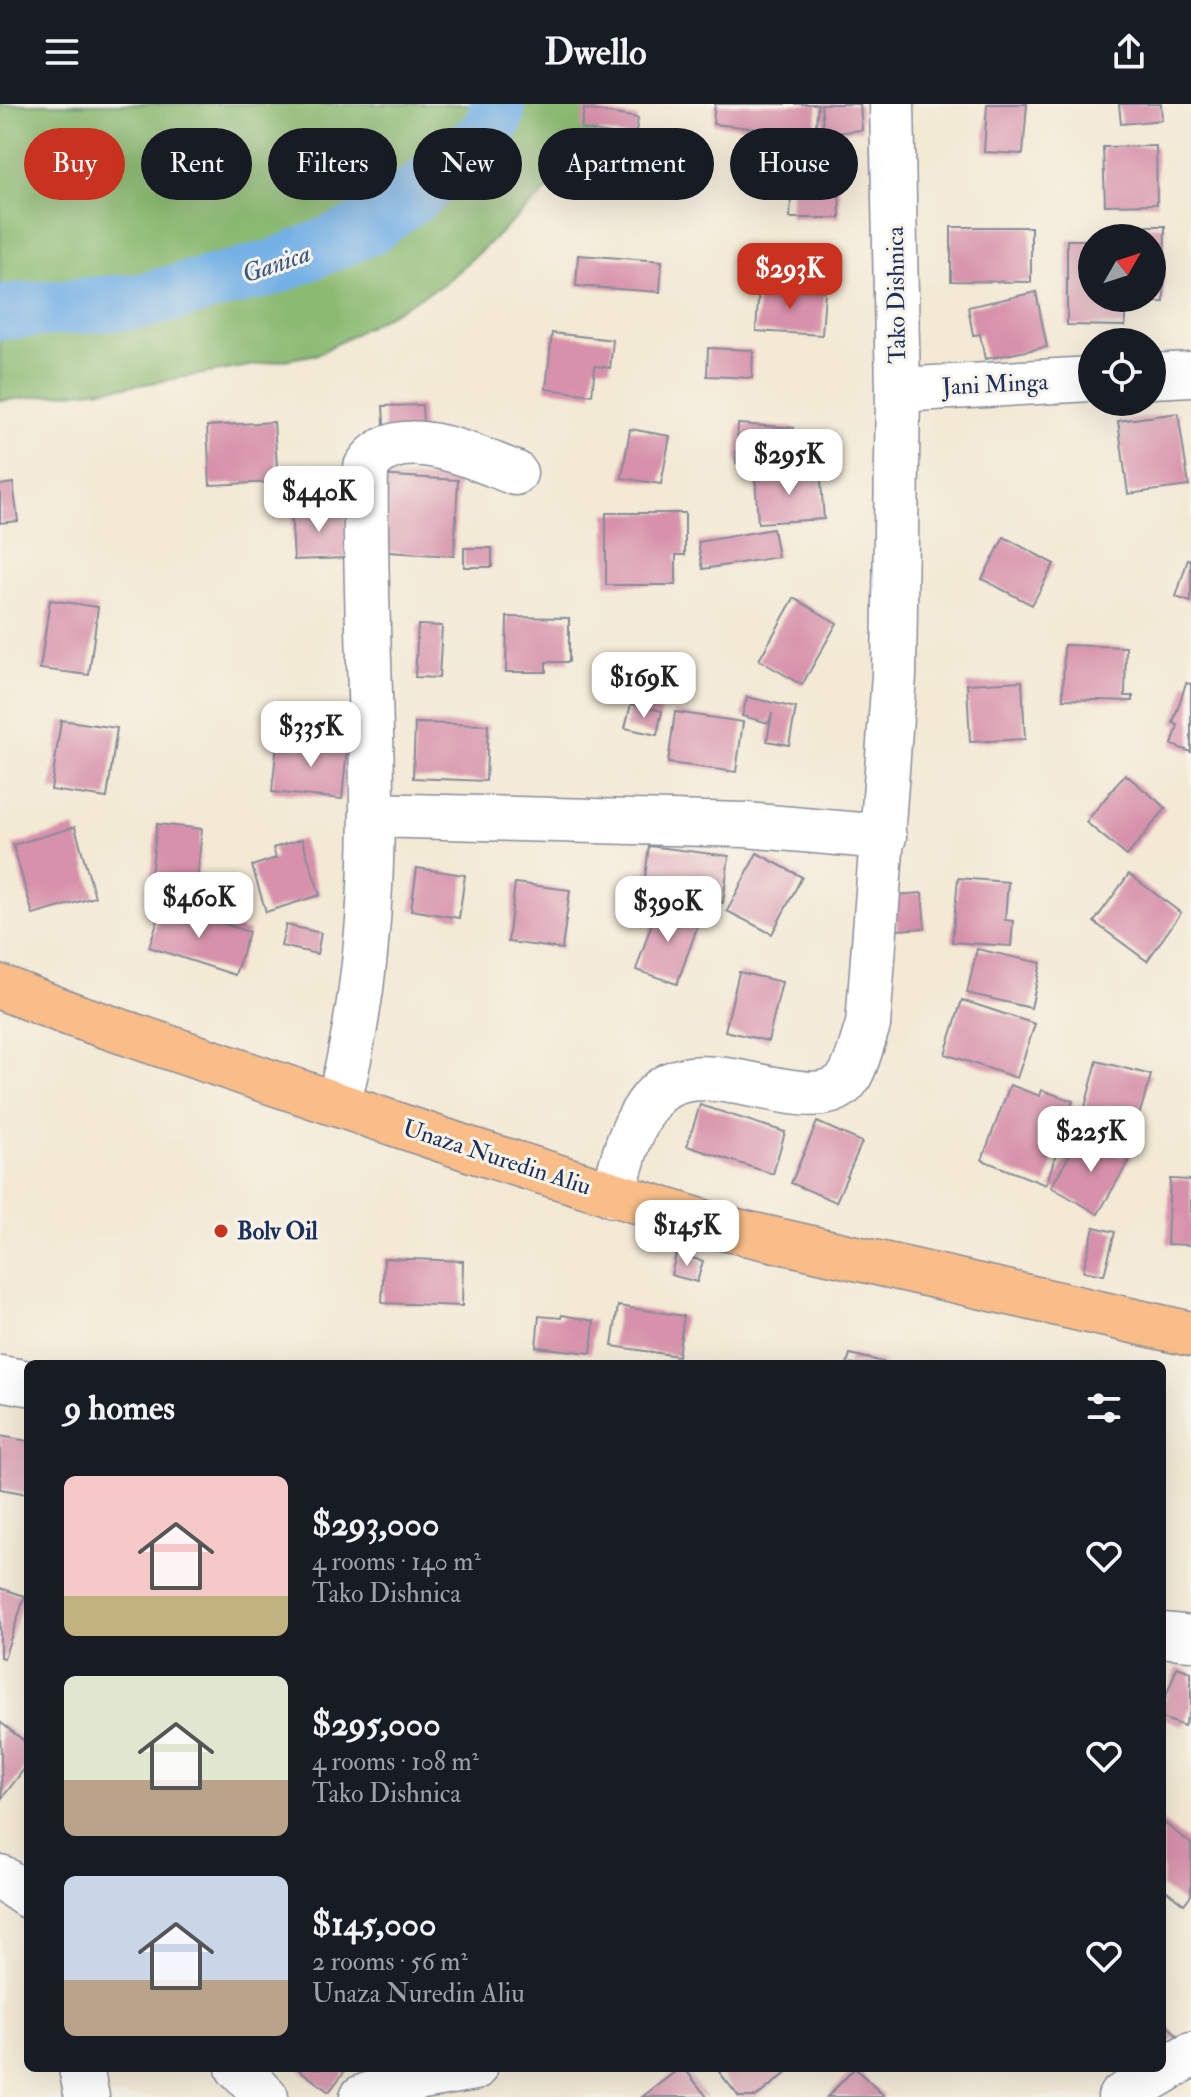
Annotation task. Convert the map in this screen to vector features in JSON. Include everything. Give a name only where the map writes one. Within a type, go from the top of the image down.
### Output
[{"type":"main road","name":"Unaza Nuredin Aliu","points":[[0,987],[70,1014],[338,1104],[723,1228],[1191,1334]]},
{"type":"street","name":"Tako Dishnica","points":[[613,1195],[640,1117],[653,1097],[669,1085],[691,1077],[814,1094],[839,1088],[849,1077],[868,1025],[894,676],[898,390],[892,104]]},
{"type":"street","points":[[1166,375],[1191,374]]},
{"type":"street","name":"Jani Minga","points":[[898,390],[1078,380]]},
{"type":"street","points":[[338,1104],[355,1043],[364,983],[372,815],[366,467],[375,453],[391,444],[408,444],[451,450],[515,473]]},
{"type":"street","points":[[372,815],[746,825],[884,837]]},
{"type":"street","points":[[0,1378],[24,1382]]},
{"type":"street","points":[[1166,1635],[1191,1638]]},
{"type":"street","points":[[0,1877],[24,1893]]},
{"type":"street","points":[[1166,2070],[1191,2055]]},
{"type":"street","points":[[82,2072],[87,2097]]},
{"type":"street","points":[[242,2072],[266,2097]]},
{"type":"street","points":[[362,2097],[422,2077],[451,2072]]},
{"type":"street","points":[[1120,2097],[1162,2072]]},
{"type":"green space","points":[[0,104],[595,104],[603,124],[600,128],[538,128],[538,198],[444,284],[318,354],[139,385],[0,401]]},
{"type":"building","points":[[715,104],[818,104],[816,128],[754,128],[713,124]]},
{"type":"building","points":[[821,104],[860,104],[862,130],[823,128]]},
{"type":"building","points":[[987,104],[1027,104],[1023,154],[984,152]]},
{"type":"building","points":[[1119,104],[1161,104],[1162,120],[1121,124]]},
{"type":"building","points":[[584,109],[638,118],[636,128],[581,128]]},
{"type":"building","points":[[1156,146],[1157,204],[1105,205],[1103,147]]},
{"type":"building","points":[[791,200],[839,200],[840,218],[790,218]]},
{"type":"building","points":[[951,227],[1031,227],[1031,282],[951,281]]},
{"type":"building","points":[[1067,240],[1078,240],[1078,312],[1125,312],[1125,326],[1067,325]]},
{"type":"building","points":[[578,255],[662,261],[660,292],[576,286]]},
{"type":"building","points":[[759,286],[825,291],[822,335],[756,331]]},
{"type":"building","points":[[1036,292],[1047,347],[985,359],[980,334],[973,335],[968,307]]},
{"type":"building","points":[[552,333],[613,340],[610,368],[595,366],[592,395],[546,389]]},
{"type":"building","points":[[708,348],[753,350],[752,378],[707,376]]},
{"type":"building","points":[[422,405],[424,438],[385,440],[383,406]]},
{"type":"building","points":[[1178,413],[1189,486],[1128,494],[1118,421]]},
{"type":"building","points":[[274,422],[278,482],[210,485],[207,426]]},
{"type":"building","points":[[738,424],[794,428],[793,451],[765,449],[765,465],[736,463]]},
{"type":"building","points":[[630,429],[670,436],[661,484],[622,478]]},
{"type":"building","points":[[820,471],[824,519],[758,523],[755,474]]},
{"type":"building","points":[[377,475],[458,480],[454,556],[372,551]]},
{"type":"building","points":[[13,483],[18,521],[0,523],[0,485]]},
{"type":"building","points":[[345,508],[347,558],[294,560],[291,510]]},
{"type":"building","points":[[606,513],[685,513],[685,555],[676,555],[676,585],[606,585]]},
{"type":"building","points":[[773,529],[778,557],[703,569],[698,542]]},
{"type":"building","points":[[1004,537],[1054,564],[1032,605],[982,579]]},
{"type":"building","points":[[464,548],[492,548],[492,567],[464,567]]},
{"type":"building","points":[[1188,559],[1191,560],[1191,602],[1176,597]]},
{"type":"building","points":[[794,598],[837,623],[802,685],[759,660]]},
{"type":"building","points":[[50,600],[98,607],[89,675],[40,669]]},
{"type":"building","points":[[507,617],[569,618],[569,662],[546,662],[546,672],[506,672]]},
{"type":"building","points":[[418,625],[442,626],[439,678],[415,677]]},
{"type":"building","points":[[1064,645],[1126,647],[1125,696],[1133,696],[1133,701],[1063,699]]},
{"type":"building","points":[[1022,681],[1025,739],[970,742],[967,684]]},
{"type":"building","points":[[1186,683],[1191,684],[1191,752],[1172,745],[1178,725],[1173,723]]},
{"type":"building","points":[[747,697],[796,708],[789,745],[767,741],[772,713],[769,723],[742,716]]},
{"type":"building","points":[[631,704],[662,711],[657,735],[625,728]]},
{"type":"building","points":[[675,712],[743,722],[736,772],[668,763]]},
{"type":"building","points":[[61,720],[117,728],[107,798],[51,790]]},
{"type":"building","points":[[415,723],[488,725],[486,781],[413,778]]},
{"type":"building","points":[[320,736],[348,739],[342,799],[272,792],[277,743],[319,747]]},
{"type":"building","points":[[1125,774],[1166,808],[1127,856],[1086,822]]},
{"type":"building","points":[[157,824],[202,829],[197,882],[151,877]]},
{"type":"building","points":[[75,827],[95,897],[33,915],[13,845]]},
{"type":"building","points":[[302,839],[320,895],[266,912],[252,866],[276,858],[273,848]]},
{"type":"building","points":[[649,846],[729,856],[723,903],[643,893]]},
{"type":"building","points":[[757,853],[802,877],[772,934],[727,911]]},
{"type":"building","points":[[417,868],[465,875],[459,918],[411,910]]},
{"type":"building","points":[[1129,874],[1181,913],[1147,961],[1094,922]]},
{"type":"building","points":[[958,878],[1008,882],[1005,920],[1013,921],[1011,946],[952,942]]},
{"type":"building","points":[[515,883],[570,890],[562,949],[508,942]]},
{"type":"building","points":[[922,893],[925,928],[897,930],[895,895]]},
{"type":"building","points":[[163,904],[249,932],[235,975],[149,947]]},
{"type":"building","points":[[658,905],[700,919],[677,984],[636,970]]},
{"type":"building","points":[[286,925],[321,933],[317,954],[281,946]]},
{"type":"building","points":[[977,949],[1041,963],[1031,1008],[967,993]]},
{"type":"building","points":[[739,972],[782,982],[768,1041],[725,1031]]},
{"type":"building","points":[[962,1000],[1035,1024],[1017,1078],[945,1054]]},
{"type":"building","points":[[1097,1061],[1151,1075],[1136,1126],[1084,1111]]},
{"type":"building","points":[[1010,1085],[1040,1096],[1042,1090],[1073,1101],[1046,1185],[982,1160]]},
{"type":"building","points":[[700,1105],[785,1132],[773,1174],[687,1146]]},
{"type":"building","points":[[817,1122],[862,1142],[836,1202],[791,1183]]},
{"type":"building","points":[[1082,1134],[1122,1157],[1125,1152],[1132,1156],[1098,1214],[1051,1187]]},
{"type":"building","points":[[1170,1179],[1191,1180],[1191,1245],[1167,1244]]},
{"type":"building","points":[[1094,1227],[1115,1232],[1104,1275],[1083,1271]]},
{"type":"building","points":[[676,1254],[703,1261],[697,1282],[671,1275]]},
{"type":"building","points":[[384,1258],[463,1261],[462,1306],[382,1303]]},
{"type":"building","points":[[618,1306],[684,1316],[678,1356],[612,1346]]},
{"type":"building","points":[[562,1315],[594,1321],[591,1353],[536,1347],[539,1316],[561,1318]]},
{"type":"building","points":[[850,1354],[875,1360],[848,1360]]},
{"type":"building","points":[[0,1436],[24,1440],[24,1493],[0,1489]]},
{"type":"building","points":[[0,1588],[24,1596],[24,1599],[4,1658],[0,1657]]},
{"type":"building","points":[[1177,1667],[1191,1672],[1191,1708],[1184,1726],[1166,1719],[1166,1696]]},
{"type":"building","points":[[0,1722],[24,1741],[24,1769],[2,1798]]},
{"type":"building","points":[[1166,1824],[1191,1844],[1191,1895],[1184,1904],[1166,1890]]},
{"type":"building","points":[[1166,2024],[1177,2036],[1166,2046]]},
{"type":"building","points":[[302,2072],[344,2072],[329,2092]]},
{"type":"building","points":[[675,2072],[687,2072],[707,2097],[642,2097]]},
{"type":"building","points":[[719,2072],[788,2072],[756,2097],[739,2097]]},
{"type":"building","points":[[851,2072],[859,2072],[885,2097],[827,2097]]},
{"type":"waterway","name":"Ganica","points":[[0,312],[142,301],[272,268],[368,228],[419,191],[487,134],[497,114],[497,104]]},
{"type":"place","name":"Bolv Oil","points":[[221,1231]]}]
